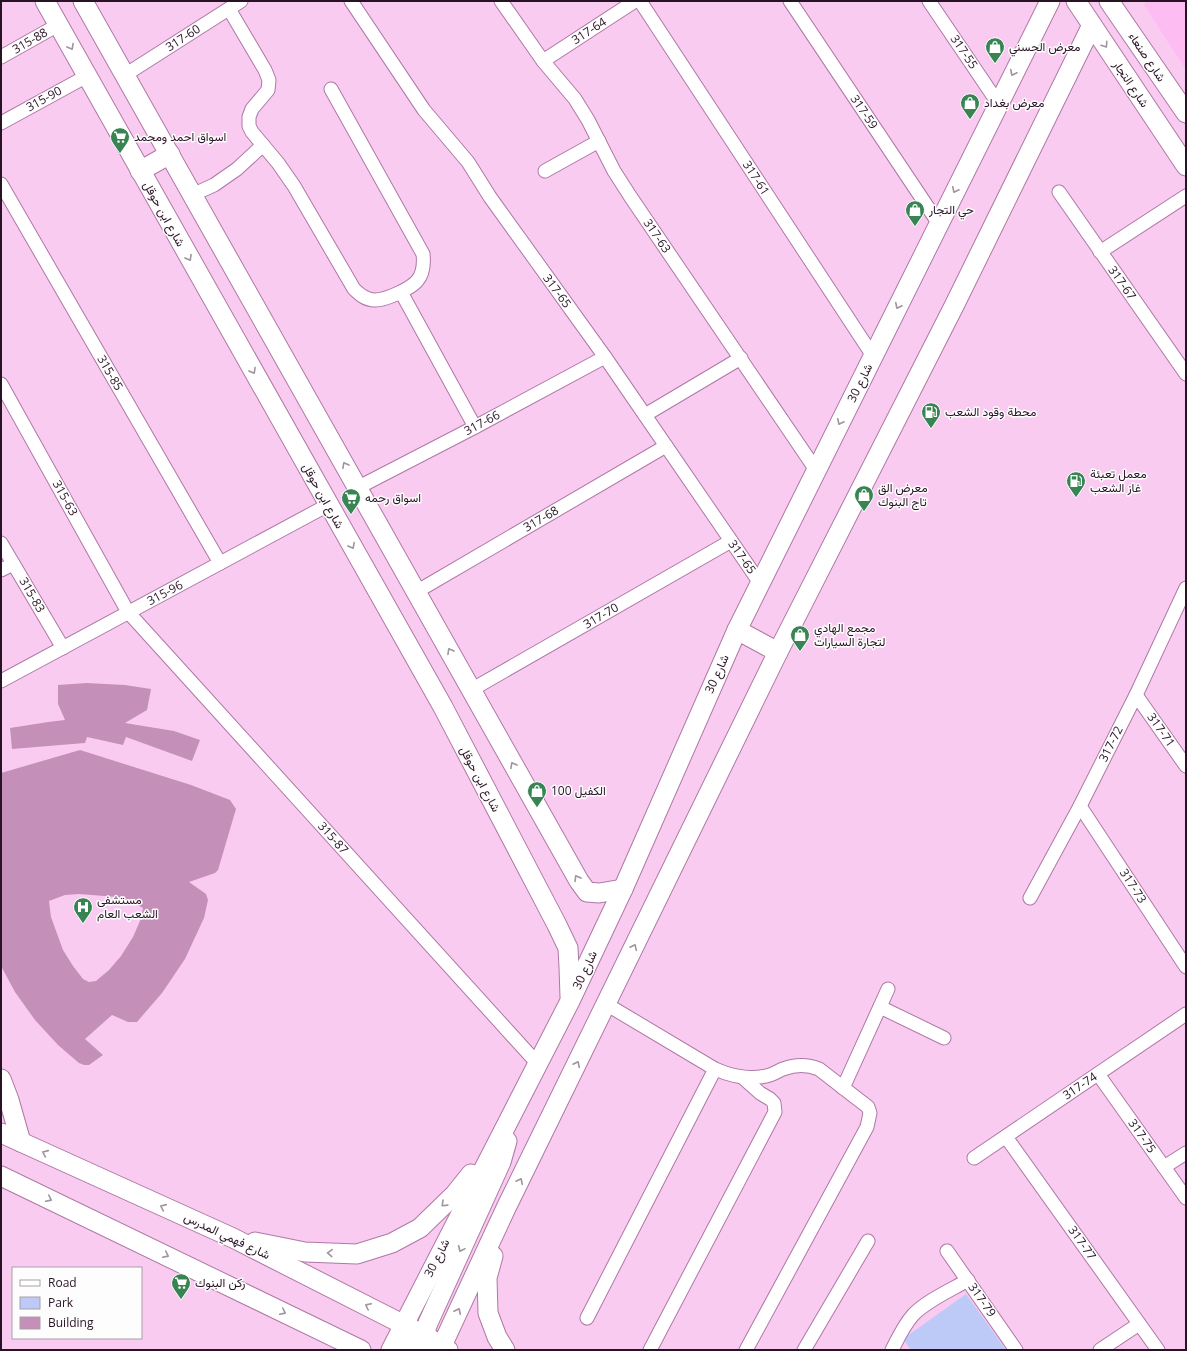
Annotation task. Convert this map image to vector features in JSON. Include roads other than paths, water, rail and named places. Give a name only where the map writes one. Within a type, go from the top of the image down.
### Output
[{"type":"main road","name":"شارع ابن حوقل","points":[[45,1],[442,707],[557,925],[568,948],[570,1001]]},
{"type":"main road","points":[[83,1],[579,881],[587,892],[599,893],[622,889]]},
{"type":"main road","name":"شارع 30","points":[[391,1350],[496,1142],[570,1001],[622,889],[737,630],[1050,1]]},
{"type":"main road","name":"شارع التجار","points":[[1076,1],[1186,166]]},
{"type":"main road","name":"شارع صنعاء","points":[[1109,1],[1186,113]]},
{"type":"main road","points":[[443,1349],[506,1208],[778,652],[954,306],[1092,25]]},
{"type":"main road","points":[[140,171],[170,154]]},
{"type":"main road","points":[[737,630],[778,652]]},
{"type":"main road","points":[[1,1080],[9,1100],[21,1142]]},
{"type":"main road","points":[[423,1342],[431,1317],[501,1162],[520,1096]]},
{"type":"main road","name":"شارع فهمي المدرس","points":[[1,1133],[233,1238],[403,1324],[423,1342],[443,1349]]},
{"type":"main road","points":[[233,1238],[304,1252],[357,1254],[392,1243],[420,1228],[455,1194],[496,1142]]},
{"type":"main road","points":[[1,1176],[361,1350]]},
{"type":"main road","points":[[505,1350],[496,1337],[488,1313],[487,1278],[506,1208]]},
{"type":"main road","points":[[403,1324],[407,1350]]},
{"type":"street","name":"317-60","points":[[125,75],[241,1]]},
{"type":"street","name":"317-65","points":[[351,1],[424,110],[468,162],[490,196],[605,357],[760,583]]},
{"type":"street","name":"317-63","points":[[501,1],[543,61],[575,99],[630,196],[816,470]]},
{"type":"street","name":"317-64","points":[[543,61],[634,1]]},
{"type":"street","name":"317-61","points":[[640,1],[873,356]]},
{"type":"street","name":"317-59","points":[[790,1],[939,224]]},
{"type":"street","name":"317-55","points":[[929,1],[998,103]]},
{"type":"street","points":[[229,9],[265,70],[269,80],[268,90],[252,109],[249,117],[249,126],[252,132],[278,163],[294,186],[354,289],[362,297],[374,300],[384,299],[401,292],[417,281],[422,273],[424,263],[422,254],[331,89]]},
{"type":"street","name":"315-88","points":[[1,57],[58,25]]},
{"type":"street","name":"315-90","points":[[1,123],[87,76]]},
{"type":"street","points":[[545,171],[599,141]]},
{"type":"street","points":[[192,195],[214,185],[237,169],[263,145]]},
{"type":"street","name":"315-85","points":[[1,184],[220,563]]},
{"type":"street","name":"317-67","points":[[1059,192],[1186,374]]},
{"type":"street","points":[[1100,252],[1186,196]]},
{"type":"street","points":[[401,292],[475,427]]},
{"type":"street","name":"317-66","points":[[358,488],[605,357]]},
{"type":"street","points":[[644,415],[741,358]]},
{"type":"street","name":"315-63","points":[[1,384],[128,612]]},
{"type":"street","name":"317-68","points":[[416,592],[666,446]]},
{"type":"street","name":"315-96","points":[[1,682],[328,505]]},
{"type":"street","name":"317-70","points":[[472,690],[731,541]]},
{"type":"street","name":"315-83","points":[[1,543],[63,648]]},
{"type":"street","points":[[1,570],[13,564]]},
{"type":"street","name":"317-72","points":[[1030,898],[1080,806],[1136,695],[1186,588]]},
{"type":"street","name":"315-87","points":[[128,612],[537,1063]]},
{"type":"street","name":"317-71","points":[[1136,695],[1186,766]]},
{"type":"street","name":"317-73","points":[[1080,806],[1186,967]]},
{"type":"street","points":[[843,1088],[888,989]]},
{"type":"street","points":[[606,1004],[715,1069],[727,1074],[756,1078],[768,1076],[792,1066],[802,1064],[819,1069],[868,1107],[870,1114],[867,1127],[746,1350]]},
{"type":"street","points":[[880,1007],[944,1038]]},
{"type":"street","name":"317-74","points":[[974,1158],[1186,1014]]},
{"type":"street","points":[[587,1318],[715,1069]]},
{"type":"street","name":"317-75","points":[[1098,1074],[1186,1198]]},
{"type":"street","points":[[650,1350],[775,1112],[774,1103],[742,1077]]},
{"type":"street","name":"317-77","points":[[1006,1137],[1158,1350]]},
{"type":"street","points":[[1164,1167],[1186,1153]]},
{"type":"street","points":[[804,1350],[868,1241]]},
{"type":"street","name":"317-79","points":[[947,1251],[1016,1350]]},
{"type":"street","points":[[892,1350],[904,1326],[914,1315],[928,1304],[968,1280]]},
{"type":"street","points":[[1100,1350],[1140,1324]]},
{"type":"place","name":"معرض الحسني","points":[[995,64]]},
{"type":"place","name":"معرض بغداد","points":[[970,120]]},
{"type":"place","name":"اسواق احمد ومحمد","points":[[120,154]]},
{"type":"place","name":"حي التجار","points":[[915,227]]},
{"type":"place","name":"محطة وقود الشعب","points":[[931,429]]},
{"type":"place","name":"معمل تعبئة غاز الشعب","points":[[1076,498]]},
{"type":"place","name":"معرض الق تاج البنوك","points":[[864,512]]},
{"type":"place","name":"اسواق رحمه","points":[[351,515]]},
{"type":"place","name":"مجمع الهادي لتجارة السيارات","points":[[800,652]]},
{"type":"place","name":"الكفيل 100","points":[[537,808]]},
{"type":"place","name":"مستشفى الشعب العام","points":[[83,924]]},
{"type":"place","name":"ركن البنوك","points":[[181,1300]]}]
